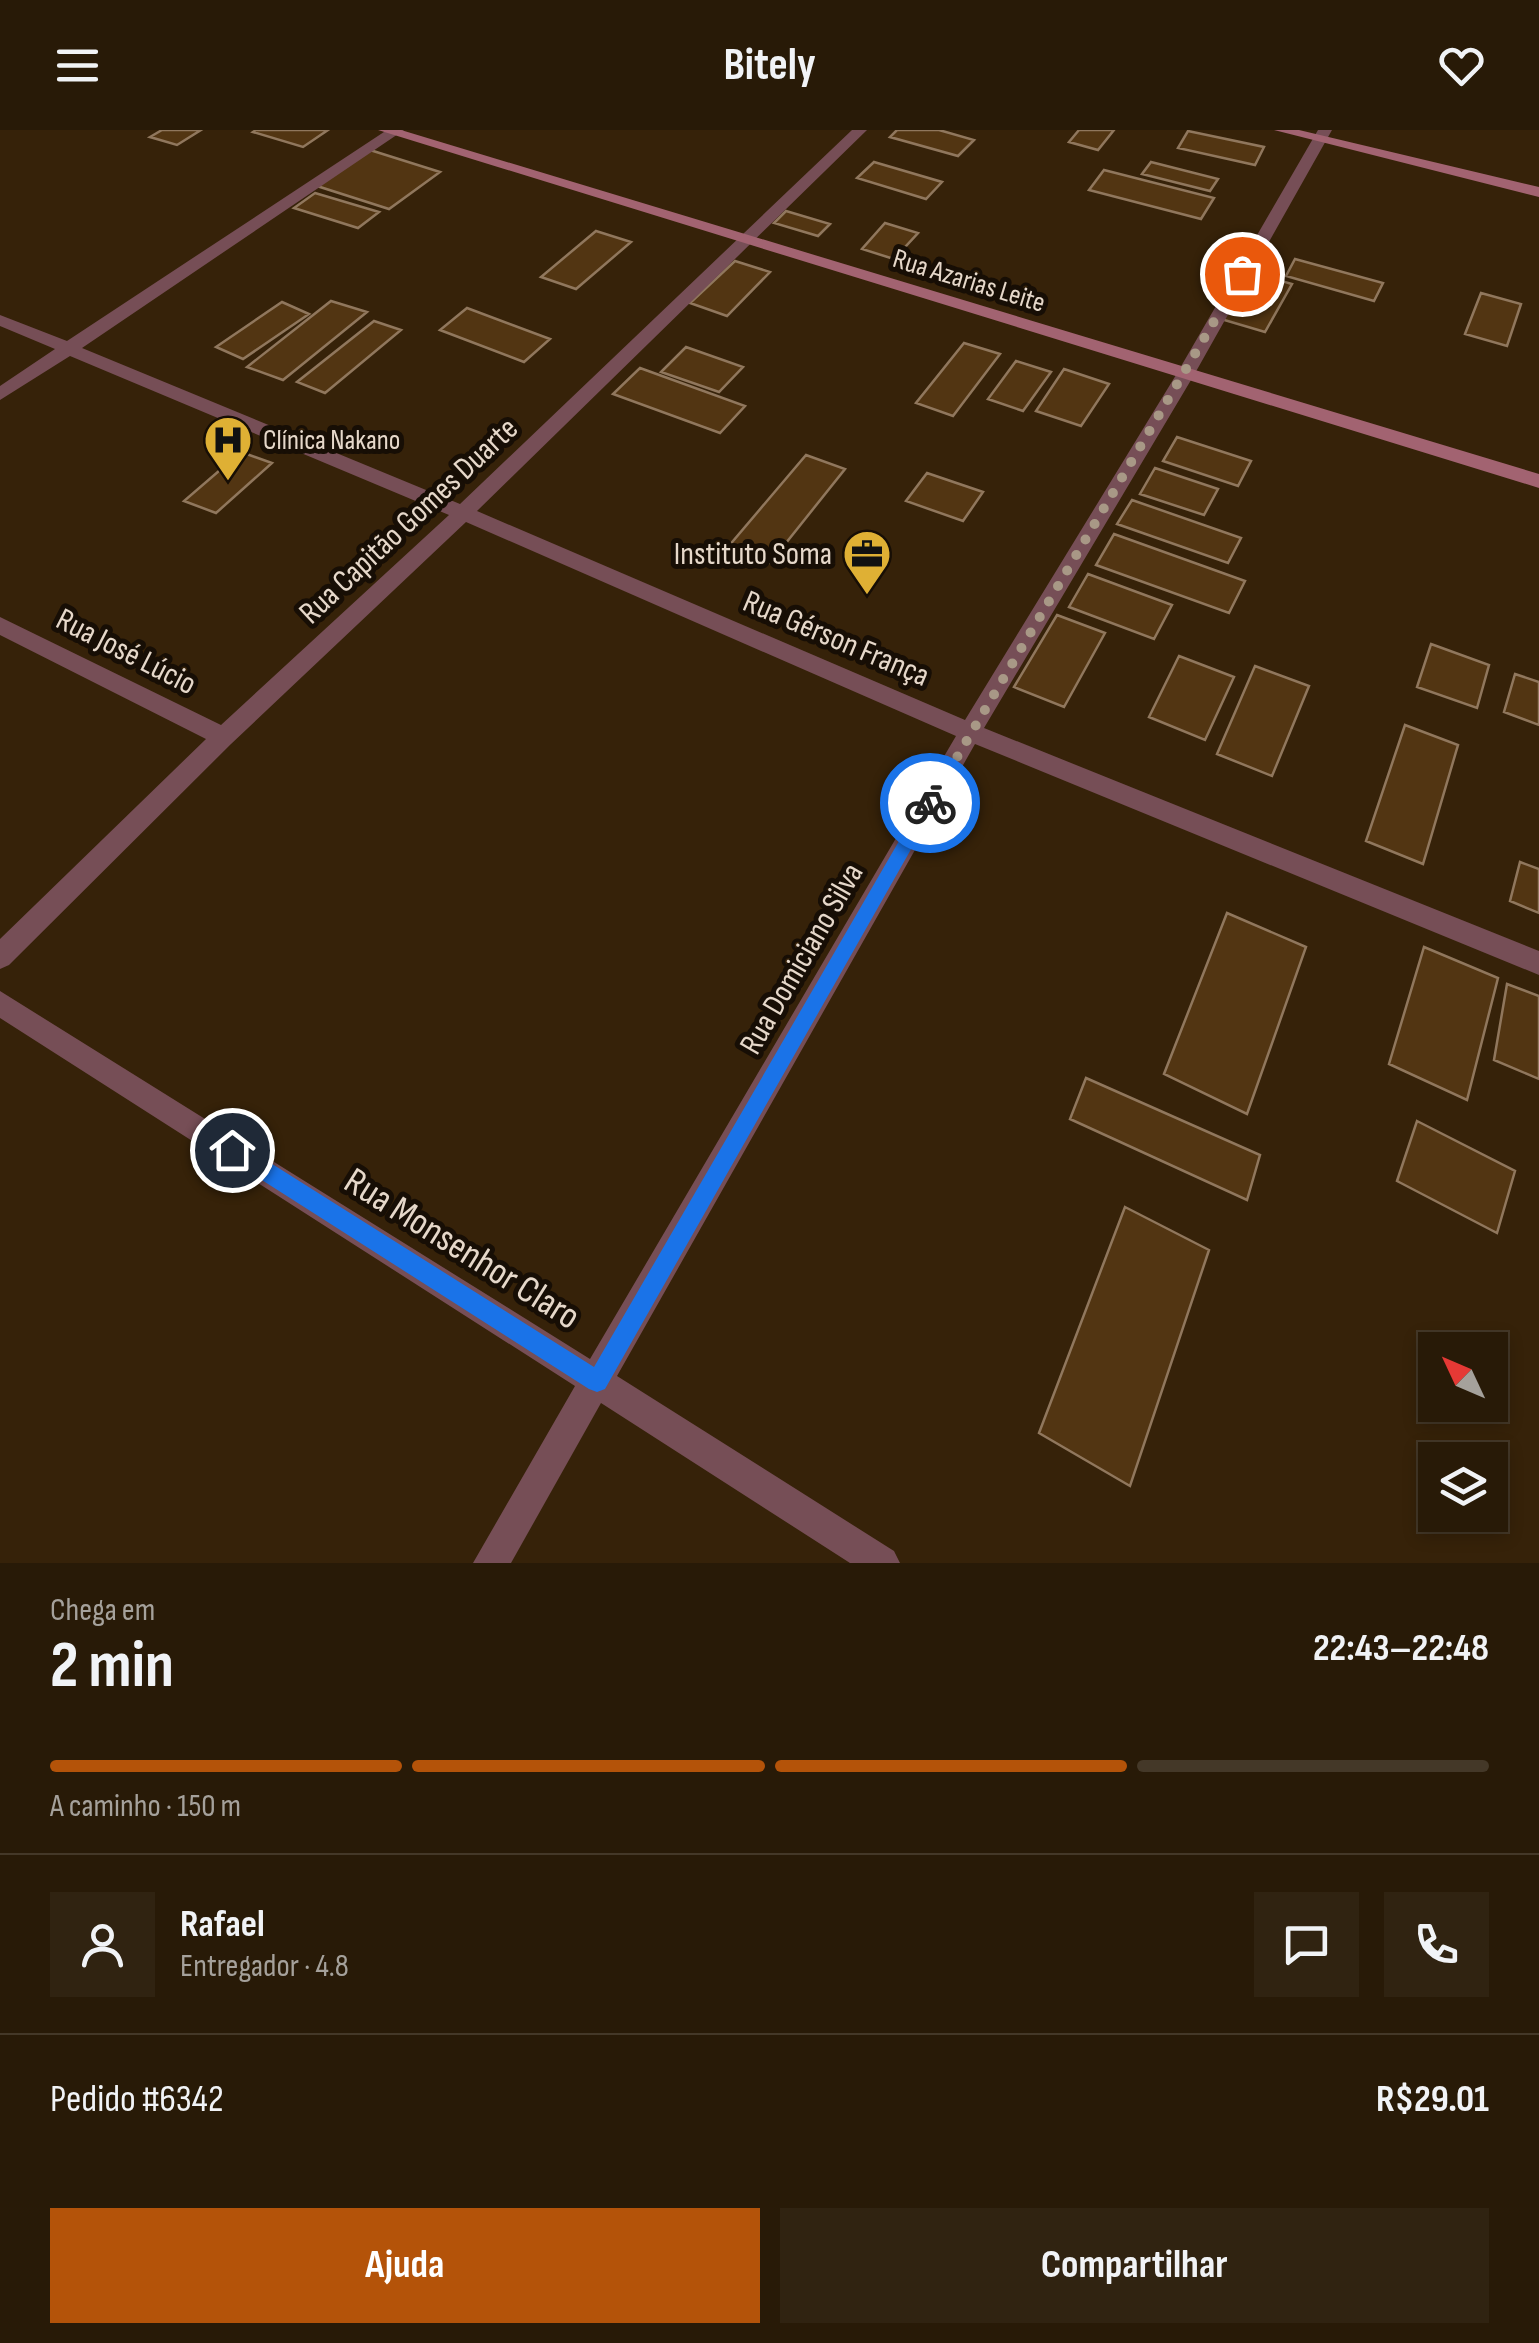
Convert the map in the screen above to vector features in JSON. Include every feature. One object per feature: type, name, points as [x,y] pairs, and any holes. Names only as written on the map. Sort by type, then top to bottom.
[{"type":"street","name":"Rua Capitão Gomes Duarte","points":[[0,958],[223,737],[463,513],[860,130]]},
{"type":"street","points":[[1281,130],[1322,135],[1539,192]]},
{"type":"street","name":"Rua Azarias Leite","points":[[391,131],[1539,481]]},
{"type":"street","points":[[0,394],[391,131]]},
{"type":"street","name":"Rua Domiciano Silva","points":[[491,1563],[970,732],[1185,376],[1322,135]]},
{"type":"street","name":"Rua Gérson França","points":[[0,320],[463,513],[970,732],[1539,963]]},
{"type":"street","name":"Rua José Lúcio","points":[[0,624],[223,737]]},
{"type":"street","name":"Rua Monsenhor Claro","points":[[0,1002],[882,1563]]},
{"type":"building","points":[[162,130],[201,130],[177,145],[150,137]]},
{"type":"building","points":[[328,130],[303,147],[253,132]]},
{"type":"building","points":[[897,130],[939,130],[974,140],[958,156],[890,137]]},
{"type":"building","points":[[1079,130],[1114,130],[1098,150],[1069,142]]},
{"type":"building","points":[[1188,131],[1264,147],[1255,165],[1178,148]]},
{"type":"building","points":[[370,150],[440,172],[389,209],[317,186]]},
{"type":"building","points":[[874,162],[942,182],[926,199],[857,178]]},
{"type":"building","points":[[1151,162],[1218,179],[1210,191],[1142,174]]},
{"type":"building","points":[[1104,170],[1214,198],[1201,219],[1089,190]]},
{"type":"building","points":[[315,193],[379,212],[358,228],[294,208]]},
{"type":"building","points":[[786,211],[830,224],[818,236],[774,223]]},
{"type":"building","points":[[885,223],[918,233],[894,259],[862,249]]},
{"type":"building","points":[[596,231],[631,242],[576,289],[541,277]]},
{"type":"building","points":[[1295,259],[1383,283],[1374,301],[1286,276]]},
{"type":"building","points":[[735,261],[770,272],[727,316],[690,303]]},
{"type":"building","points":[[1250,272],[1292,284],[1265,332],[1221,319]]},
{"type":"building","points":[[1481,293],[1521,304],[1507,346],[1465,334]]},
{"type":"building","points":[[331,301],[367,312],[283,380],[247,367]]},
{"type":"building","points":[[282,302],[309,314],[243,359],[216,347]]},
{"type":"building","points":[[467,308],[550,339],[524,362],[440,330]]},
{"type":"building","points":[[374,321],[401,330],[325,393],[297,382]]},
{"type":"building","points":[[964,343],[1000,354],[953,416],[916,403]]},
{"type":"building","points":[[686,347],[743,367],[719,392],[661,372]]},
{"type":"building","points":[[1016,361],[1051,372],[1023,411],[988,399]]},
{"type":"building","points":[[640,368],[745,406],[720,433],[613,394]]},
{"type":"building","points":[[1064,369],[1109,384],[1081,426],[1036,411]]},
{"type":"building","points":[[1177,437],[1251,461],[1238,486],[1163,461]]},
{"type":"building","name":"Clínica Nakano","points":[[241,452],[272,463],[216,513],[184,501]]},
{"type":"building","points":[[806,455],[845,469],[770,563],[728,547]]},
{"type":"building","points":[[1155,468],[1218,489],[1204,515],[1140,494]]},
{"type":"building","points":[[927,473],[983,492],[963,521],[906,501]]},
{"type":"building","points":[[1132,500],[1241,538],[1228,563],[1117,524]]},
{"type":"building","points":[[1114,534],[1245,581],[1229,613],[1096,565]]},
{"type":"building","points":[[1088,574],[1172,605],[1154,639],[1069,607]]},
{"type":"building","points":[[1057,615],[1105,633],[1064,707],[1014,687]]},
{"type":"building","points":[[1431,644],[1489,665],[1477,708],[1417,687]]},
{"type":"building","points":[[1179,656],[1234,677],[1205,740],[1149,717]]},
{"type":"building","points":[[1255,666],[1309,686],[1272,776],[1217,754]]},
{"type":"building","points":[[1515,674],[1539,682],[1539,725],[1504,712]]},
{"type":"building","points":[[1405,725],[1458,745],[1423,864],[1366,841]]},
{"type":"building","points":[[1520,862],[1539,869],[1539,913],[1510,901]]},
{"type":"building","points":[[1227,913],[1306,947],[1247,1114],[1164,1074]]},
{"type":"building","points":[[1424,947],[1498,978],[1467,1100],[1389,1064]]},
{"type":"building","points":[[1507,984],[1539,996],[1539,1079],[1494,1060]]},
{"type":"building","points":[[1086,1078],[1260,1155],[1247,1200],[1070,1119]]},
{"type":"building","points":[[1417,1121],[1515,1171],[1497,1233],[1397,1181]]},
{"type":"building","points":[[1125,1207],[1209,1250],[1130,1486],[1039,1433]]},
{"type":"way so far","points":[[930,803],[1242,274]]},
{"type":"place","name":"Clínica Nakano","points":[[228,482]]},
{"type":"place","name":"Instituto Soma","points":[[867,596]]},
{"type":"route","points":[[232,1150],[597,1381],[930,803]]}]
